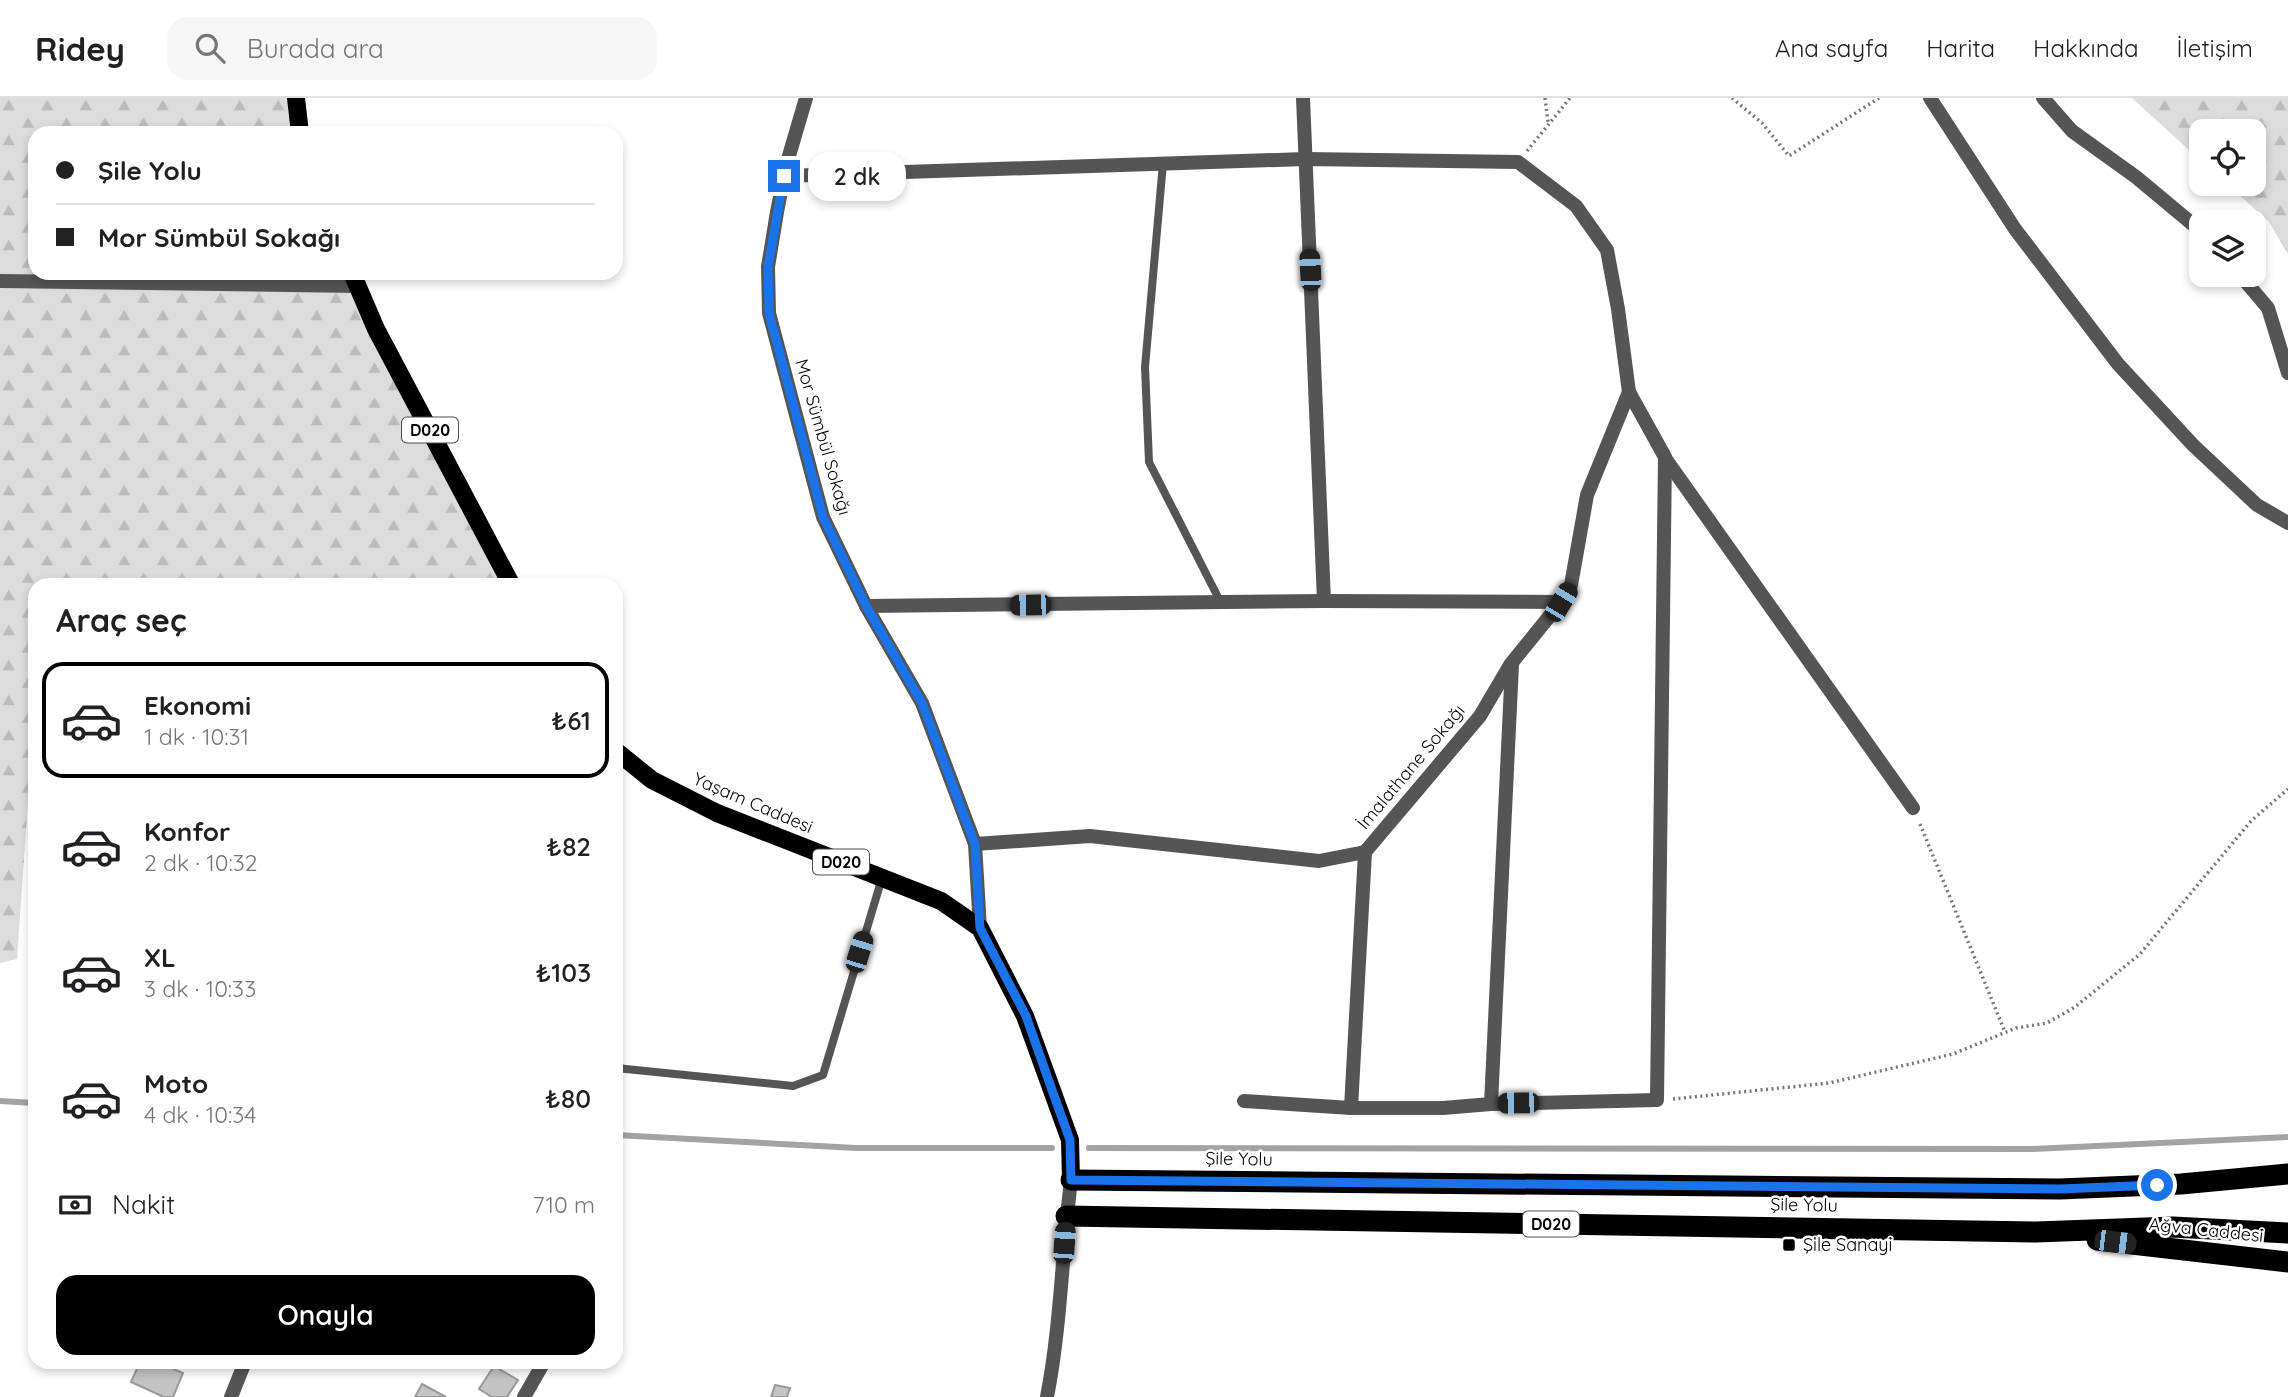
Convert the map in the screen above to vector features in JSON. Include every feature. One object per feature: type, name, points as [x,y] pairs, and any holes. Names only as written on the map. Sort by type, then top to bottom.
[{"type":"highway","name":"Şile Yolu","points":[[1071,1180],[2060,1189],[2181,1184],[2288,1174]]},
{"type":"highway","name":"Şile Yolu","points":[[1066,1216],[2035,1232],[2173,1227],[2288,1233]]},
{"type":"highway","name":"Ağva Caddesi","points":[[2035,1232],[2288,1262]]},
{"type":"main road","points":[[296,98],[299,126]]},
{"type":"main road","name":"D020","points":[[355,280],[376,329],[508,578]]},
{"type":"main road","name":"Yaşam Caddesi","points":[[623,757],[652,780],[717,813],[941,901],[980,928],[1026,1016],[1070,1140],[1071,1180]]},
{"type":"street","name":"Mor Sümbül Sokağı","points":[[806,98],[784,176],[768,267],[769,313],[823,517],[866,606],[922,703],[975,844],[980,928]]},
{"type":"street","points":[[1303,98],[1324,601]]},
{"type":"street","points":[[1930,98],[2015,229],[2118,364],[2193,445],[2258,505],[2288,523]]},
{"type":"street","points":[[2043,98],[2072,131],[2136,177],[2189,221]]},
{"type":"street","points":[[784,176],[1305,159],[1518,162],[1576,206],[1606,250],[1618,309],[1629,392],[1665,457],[1913,808]]},
{"type":"street","points":[[0,281],[355,280]]},
{"type":"street","points":[[2250,287],[2268,308],[2288,373]]},
{"type":"street","name":"İmalathane Sokağı","points":[[975,844],[1090,836],[1319,861],[1365,852],[1480,716],[1512,662],[1561,602],[1571,585],[1587,495],[1629,392]]},
{"type":"street","points":[[1244,1101],[1351,1108],[1443,1108],[1490,1104],[1657,1100],[1665,457]]},
{"type":"street","points":[[866,606],[1324,601],[1561,602]]},
{"type":"street","points":[[1490,1104],[1512,662]]},
{"type":"street","points":[[1351,1108],[1365,852]]},
{"type":"street","points":[[1047,1397],[1056,1352],[1071,1180]]},
{"type":"street","points":[[231,1397],[242,1369]]},
{"type":"street","points":[[524,1397],[540,1369]]},
{"type":"lane","points":[[1163,163],[1145,367],[1149,462],[1221,603]]},
{"type":"lane","points":[[623,1069],[793,1086],[823,1075],[882,878]]},
{"type":"path","points":[[1545,98],[1548,122]]},
{"type":"path","points":[[1518,162],[1570,98]]},
{"type":"path","points":[[1732,98],[1762,123],[1789,156],[1879,98]]},
{"type":"path","points":[[1657,1100],[1829,1083],[1953,1054],[2016,1028],[2047,1023],[2076,1007],[2140,954],[2250,821],[2288,789]]},
{"type":"path","points":[[1913,808],[2006,1032]]},
{"type":"green space","points":[[0,98],[299,98],[303,126],[28,126],[28,280],[356,280],[508,578],[28,578],[28,802],[17,959],[0,963]]},
{"type":"green space","points":[[2132,98],[2288,98],[2288,254],[2266,219],[2266,210],[2256,210],[2240,196],[2266,196],[2266,119],[2189,119],[2189,150]]},
{"type":"building","points":[[137,1369],[174,1369],[183,1373],[173,1397],[164,1397],[131,1382]]},
{"type":"building","points":[[492,1369],[499,1369],[518,1380],[507,1397],[492,1397],[479,1389]]},
{"type":"building","points":[[422,1384],[446,1397],[415,1397]]},
{"type":"building","points":[[775,1385],[790,1388],[787,1397],[771,1397]]},
{"type":"waterway","points":[[0,1101],[28,1103]]},
{"type":"waterway","points":[[623,1135],[856,1148],[1052,1148]]},
{"type":"waterway","points":[[1089,1148],[2033,1149],[2288,1137]]},
{"type":"place","name":"Şile Sanayi","points":[[1789,1245]]},
{"type":"route","points":[[784,176],[768,267],[769,313],[823,517],[866,606],[922,703],[975,844],[980,928],[1026,1016],[1070,1140],[1071,1180],[2060,1189],[2157,1185]]}]
